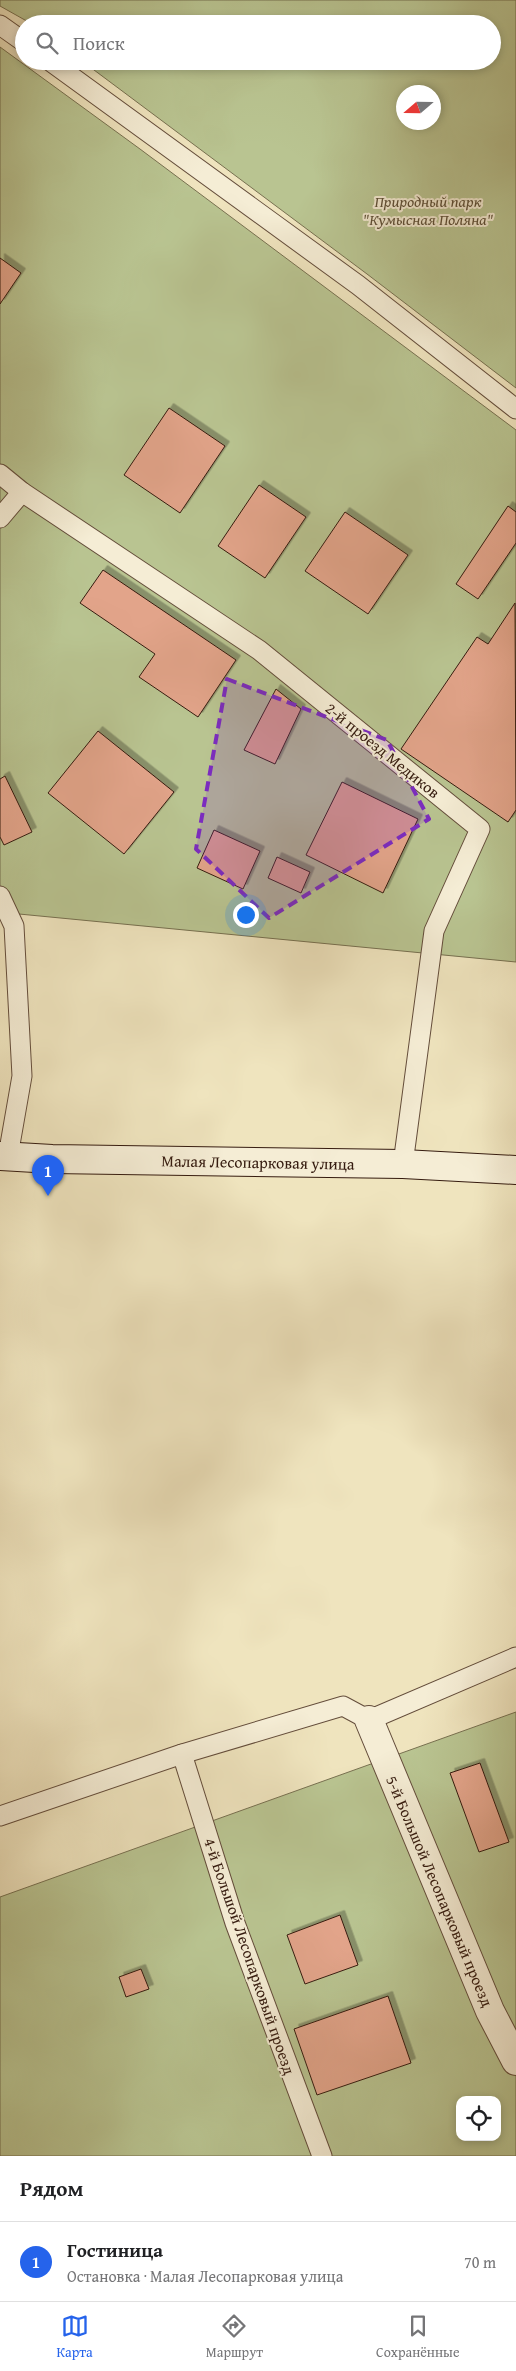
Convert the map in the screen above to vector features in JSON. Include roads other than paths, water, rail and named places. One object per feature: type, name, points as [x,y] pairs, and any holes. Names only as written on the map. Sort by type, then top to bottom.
[{"type":"street","name":"Малая Лесопарковая улица","points":[[4,1156],[52,1159],[403,1164],[516,1170]]},
{"type":"street","name":"5-й Большой Лесопарковый проезд","points":[[369,1720],[490,2012],[516,2061]]},
{"type":"lane","points":[[0,25],[15,36]]},
{"type":"lane","points":[[62,70],[358,285],[516,409]]},
{"type":"lane","name":"2-й проезд Медиков","points":[[0,474],[22,492],[260,650],[480,829],[434,930],[403,1164]]},
{"type":"lane","points":[[0,518],[22,492]]},
{"type":"lane","points":[[0,896],[14,926],[22,1076],[4,1156]]},
{"type":"lane","points":[[0,1816],[182,1754],[343,1706],[369,1720],[516,1657]]},
{"type":"lane","name":"4-й Большой Лесопарковый проезд","points":[[182,1754],[235,1923],[322,2156]]},
{"type":"place","name":"Гостиница","points":[[48,1196]]},
{"type":"park label","name":"Природный парк \"Кумысная Поляна\"","points":[[428,210]]}]
